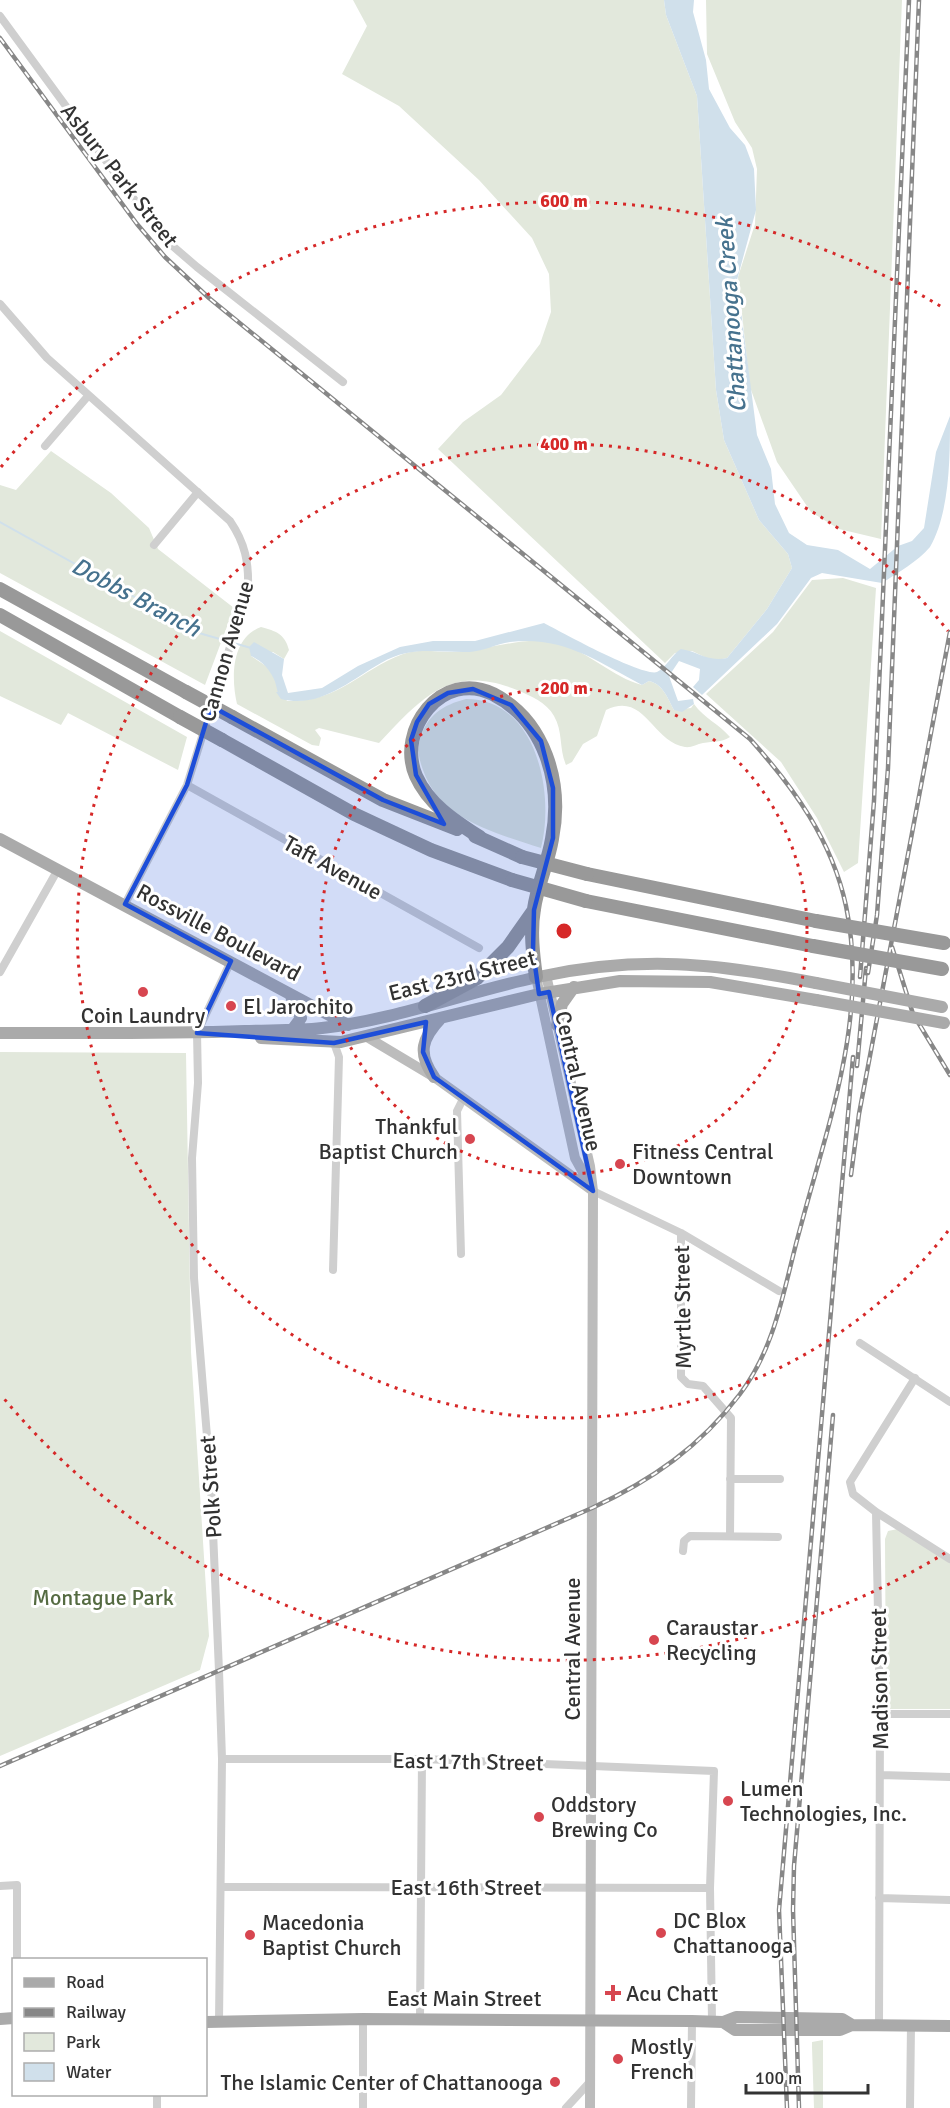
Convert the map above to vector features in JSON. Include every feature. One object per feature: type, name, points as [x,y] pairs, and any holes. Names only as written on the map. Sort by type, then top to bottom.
[{"type":"highway","points":[[0,589],[383,800],[481,838],[522,857],[587,874],[816,921],[947,943]]},
{"type":"highway","points":[[0,615],[354,814],[431,850],[512,880],[586,901],[813,946],[946,969]]},
{"type":"highway","points":[[481,838],[449,817],[429,799],[416,775],[411,740],[417,722],[429,704],[448,693],[473,689],[490,693],[511,705],[523,716],[541,741],[549,762],[554,788],[553,837],[534,910],[533,951],[541,976]]},
{"type":"highway","points":[[425,1006],[477,978],[508,947],[534,910]]},
{"type":"main road","name":"Rossville Boulevard","points":[[0,839],[231,961],[367,1037],[434,1077],[593,1191]]},
{"type":"main road","name":"East 23rd Street","points":[[0,1033],[197,1033],[292,1030],[346,1025],[541,976],[614,965],[669,963],[724,966],[946,1008]]},
{"type":"main road","name":"Central Avenue","points":[[541,976],[575,1158],[593,1191]]},
{"type":"main road","name":"East 23rd Street","points":[[197,1033],[334,1043],[574,987],[620,981],[669,980],[740,985],[947,1023]]},
{"type":"main road","points":[[557,1025],[562,1004],[574,987]]},
{"type":"main road","points":[[289,993],[301,1018],[292,1030]]},
{"type":"main road","name":"Central Avenue","points":[[544,993],[557,1025],[593,1191],[590,2108]]},
{"type":"main road","points":[[434,1077],[425,1061],[424,1038],[442,1018]]},
{"type":"main road","name":"East Main Street","points":[[207,2022],[363,2019],[692,2021],[718,2022],[735,2030],[840,2030],[852,2025],[950,2026]]},
{"type":"street","name":"Asbury Park Street","points":[[0,16],[161,236],[343,382]]},
{"type":"street","name":"Cannon Avenue","points":[[0,304],[47,358],[230,521],[240,537],[247,556],[248,589],[187,785],[125,904]]},
{"type":"street","points":[[45,446],[88,396]]},
{"type":"street","points":[[154,544],[198,492]]},
{"type":"street","name":"Taft Avenue","points":[[187,785],[479,948]]},
{"type":"street","points":[[0,972],[57,871]]},
{"type":"street","name":"Polk Street","points":[[219,2022],[222,1759],[211,1485],[191,1210],[192,1158],[198,1083],[197,1033],[231,961]]},
{"type":"street","points":[[333,1270],[339,1057],[334,1043]]},
{"type":"street","points":[[461,1254],[457,1111],[463,1099]]},
{"type":"street","points":[[593,1191],[681,1233],[779,1291]]},
{"type":"street","name":"Myrtle Street","points":[[681,1233],[681,1377],[688,1383],[703,1386],[731,1418],[730,1536]]},
{"type":"street","points":[[860,1343],[950,1402]]},
{"type":"street","points":[[915,1378],[850,1482],[853,1494],[876,1512],[950,1559]]},
{"type":"street","points":[[730,1479],[780,1479]]},
{"type":"street","name":"Madison Street","points":[[876,1512],[880,1714],[879,2025]]},
{"type":"street","points":[[683,1551],[686,1538],[778,1537]]},
{"type":"street","points":[[880,1714],[950,1714]]},
{"type":"street","name":"East 17th Street","points":[[222,1759],[591,1764],[714,1771],[710,1888]]},
{"type":"street","points":[[420,2019],[422,1760]]},
{"type":"street","points":[[880,1775],[950,1777]]},
{"type":"street","points":[[0,1886],[17,1885],[17,1958]]},
{"type":"street","name":"East 16th Street","points":[[221,1887],[710,1888]]},
{"type":"street","points":[[710,1888],[718,2022]]},
{"type":"street","points":[[879,1898],[950,1899]]},
{"type":"street","points":[[363,2019],[363,2108]]},
{"type":"street","points":[[691,2108],[692,2021]]},
{"type":"street","points":[[910,2025],[910,2108]]},
{"type":"street","points":[[566,2108],[589,2083]]},
{"type":"highlighted area","points":[[473,689],[511,705],[541,741],[553,788],[553,838],[534,910],[533,951],[539,994],[549,992],[593,1191],[434,1077],[423,1052],[426,1022],[334,1043],[197,1033],[231,961],[125,904],[187,785],[211,706],[383,800],[444,824],[416,775],[411,740],[417,722],[429,704],[448,693]]},
{"type":"green space","points":[[353,0],[664,0],[666,15],[697,96],[716,390],[724,440],[759,520],[788,554],[792,568],[767,609],[727,658],[713,661],[692,651],[675,653],[665,663],[438,449],[463,422],[501,395],[540,344],[551,312],[549,274],[532,238],[479,180],[399,106],[342,74],[367,26]]},
{"type":"green space","points":[[706,0],[902,0],[881,539],[839,529],[811,512],[777,462],[750,387],[738,277],[755,224],[757,169],[752,148],[735,122],[707,54]]},
{"type":"green space","points":[[51,451],[111,493],[149,528],[158,549],[234,608],[205,685],[0,573],[0,485],[16,490]]},
{"type":"green space","points":[[843,578],[876,588],[858,863],[844,872],[817,818],[781,762],[706,694],[773,632],[812,580]]},
{"type":"green space","points":[[261,627],[279,634],[285,640],[289,650],[284,659],[273,652],[251,656],[269,668],[287,701],[305,700],[335,691],[387,661],[409,652],[466,651],[520,642],[547,641],[571,648],[631,681],[642,685],[649,681],[658,685],[665,692],[674,710],[691,708],[694,704],[730,737],[685,747],[664,736],[639,712],[630,707],[619,706],[606,710],[597,736],[583,744],[572,762],[566,765],[557,722],[547,707],[517,690],[494,683],[473,681],[455,683],[424,699],[379,743],[319,728],[315,730],[321,738],[319,746],[312,745],[237,704],[234,671],[239,649],[251,632]]},
{"type":"green space","points":[[0,631],[187,737],[178,770],[68,713],[61,725],[0,696]]},
{"type":"green space","points":[[466,699],[490,703],[510,715],[525,732],[535,753],[542,777],[545,826],[541,848],[506,837],[472,822],[456,813],[431,787],[420,762],[419,743],[423,731],[437,712],[450,704]]},
{"type":"green space","name":"Montague Park","points":[[0,1052],[186,1053],[191,1352],[209,1636],[200,1670],[0,1756]]},
{"type":"green space","points":[[898,1529],[950,1563],[950,1709],[886,1709],[885,1539],[888,1531]]},
{"type":"green space","points":[[823,2040],[823,2108],[814,2108],[812,2042]]},
{"type":"water","name":"Chattanooga Creek","points":[[664,0],[694,0],[693,12],[706,60],[709,89],[730,128],[745,145],[754,169],[756,210],[737,280],[757,435],[771,469],[775,504],[789,533],[807,545],[838,550],[870,569],[898,546],[912,541],[924,528],[936,452],[950,416],[948,484],[942,518],[930,547],[914,562],[882,583],[822,573],[811,578],[777,624],[702,695],[693,687],[699,680],[700,669],[679,661],[669,676],[678,701],[693,699],[694,704],[682,712],[674,710],[664,692],[654,683],[649,681],[642,685],[579,652],[547,643],[529,641],[510,642],[470,652],[424,651],[403,654],[392,657],[334,692],[321,697],[295,701],[281,699],[276,692],[280,692],[275,680],[269,671],[251,656],[249,647],[254,642],[284,659],[282,675],[288,693],[322,688],[358,666],[400,647],[433,641],[475,641],[544,623],[602,653],[649,672],[660,670],[681,649],[709,658],[727,658],[767,609],[792,568],[788,554],[759,520],[724,440],[716,390],[697,96],[666,15]]},
{"type":"waterway","name":"Dobbs Branch","points":[[0,522],[199,633],[251,648]]},
{"type":"waterway","name":"Dobbs Branch","points":[[274,673],[279,693]]},
{"type":"railway","points":[[860,977],[874,801],[909,0]]},
{"type":"railway","points":[[868,973],[877,915],[888,768],[919,0]]},
{"type":"railway","points":[[0,38],[137,224],[165,257],[209,298],[750,739],[782,776],[821,837],[840,882],[852,947],[849,1029],[842,1069],[778,1314],[763,1356],[753,1375],[725,1413],[708,1430],[655,1474],[592,1508],[0,1766]]},
{"type":"railway","points":[[851,1175],[859,1114],[950,632]]},
{"type":"railway","points":[[892,947],[913,1014],[950,1075]]},
{"type":"railway","points":[[857,1066],[866,968]]},
{"type":"railway","points":[[787,2108],[779,1910],[853,1057]]},
{"type":"railway","points":[[799,2108],[793,1910],[794,1866],[833,1415]]},
{"type":"place","name":"Coin Laundry","points":[[143,992]]},
{"type":"place","name":"El Jarochito","points":[[231,1006]]},
{"type":"place","name":"Thankful Baptist Church","points":[[470,1139]]},
{"type":"place","name":"Fitness Central Downtown","points":[[620,1164]]},
{"type":"place","name":"Caraustar Recycling","points":[[654,1640]]},
{"type":"place","name":"Lumen Technologies, Inc.","points":[[728,1801]]},
{"type":"place","name":"Oddstory Brewing Co","points":[[539,1817]]},
{"type":"place","name":"DC Blox Chattanooga","points":[[661,1933]]},
{"type":"place","name":"Macedonia Baptist Church","points":[[250,1935]]},
{"type":"place","name":"Acu Chatt","points":[[613,1993]]},
{"type":"place","name":"Mostly French","points":[[618,2059]]},
{"type":"place","name":"The Islamic Center of Chattanooga","points":[[555,2082]]}]
